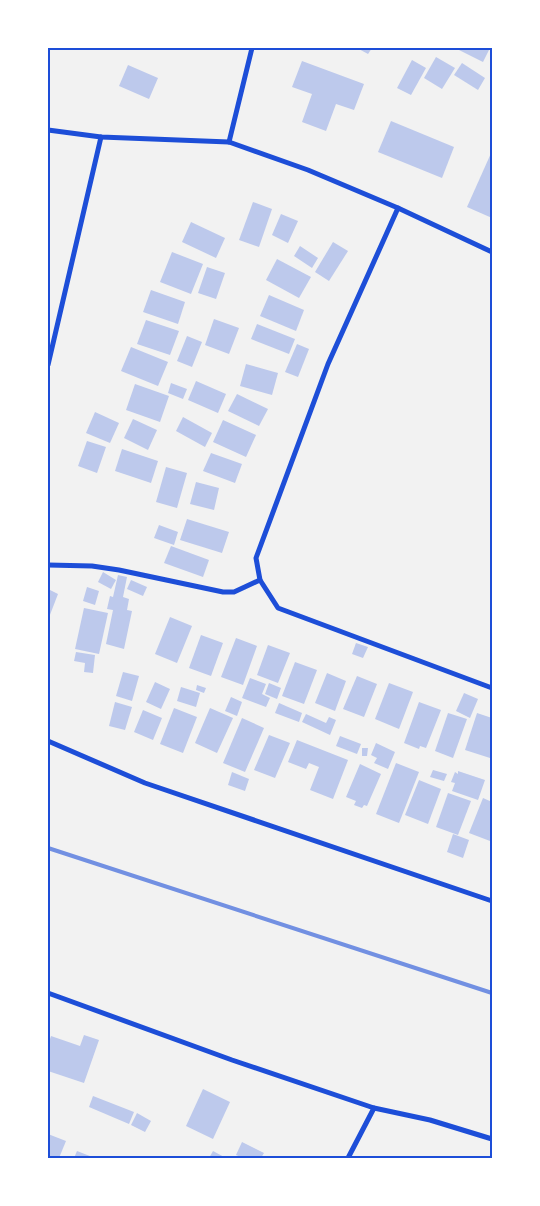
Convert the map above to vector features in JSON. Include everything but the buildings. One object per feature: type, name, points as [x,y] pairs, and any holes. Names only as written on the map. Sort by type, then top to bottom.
[{"type":"street","points":[[229,142],[252,48]]},
{"type":"street","points":[[48,130],[101,137],[229,142],[308,170],[398,208],[492,252]]},
{"type":"street","points":[[48,365],[101,137]]},
{"type":"street","points":[[398,208],[328,364],[256,558],[260,580],[278,608],[492,688]]},
{"type":"street","points":[[48,564],[92,566],[118,570],[223,592],[234,592],[260,580]]},
{"type":"street","points":[[48,741],[145,783],[492,901]]},
{"type":"street","points":[[48,993],[232,1060],[374,1108],[430,1120],[492,1139]]},
{"type":"street","points":[[348,1158],[374,1108]]},
{"type":"railway","points":[[48,848],[492,993]]}]
